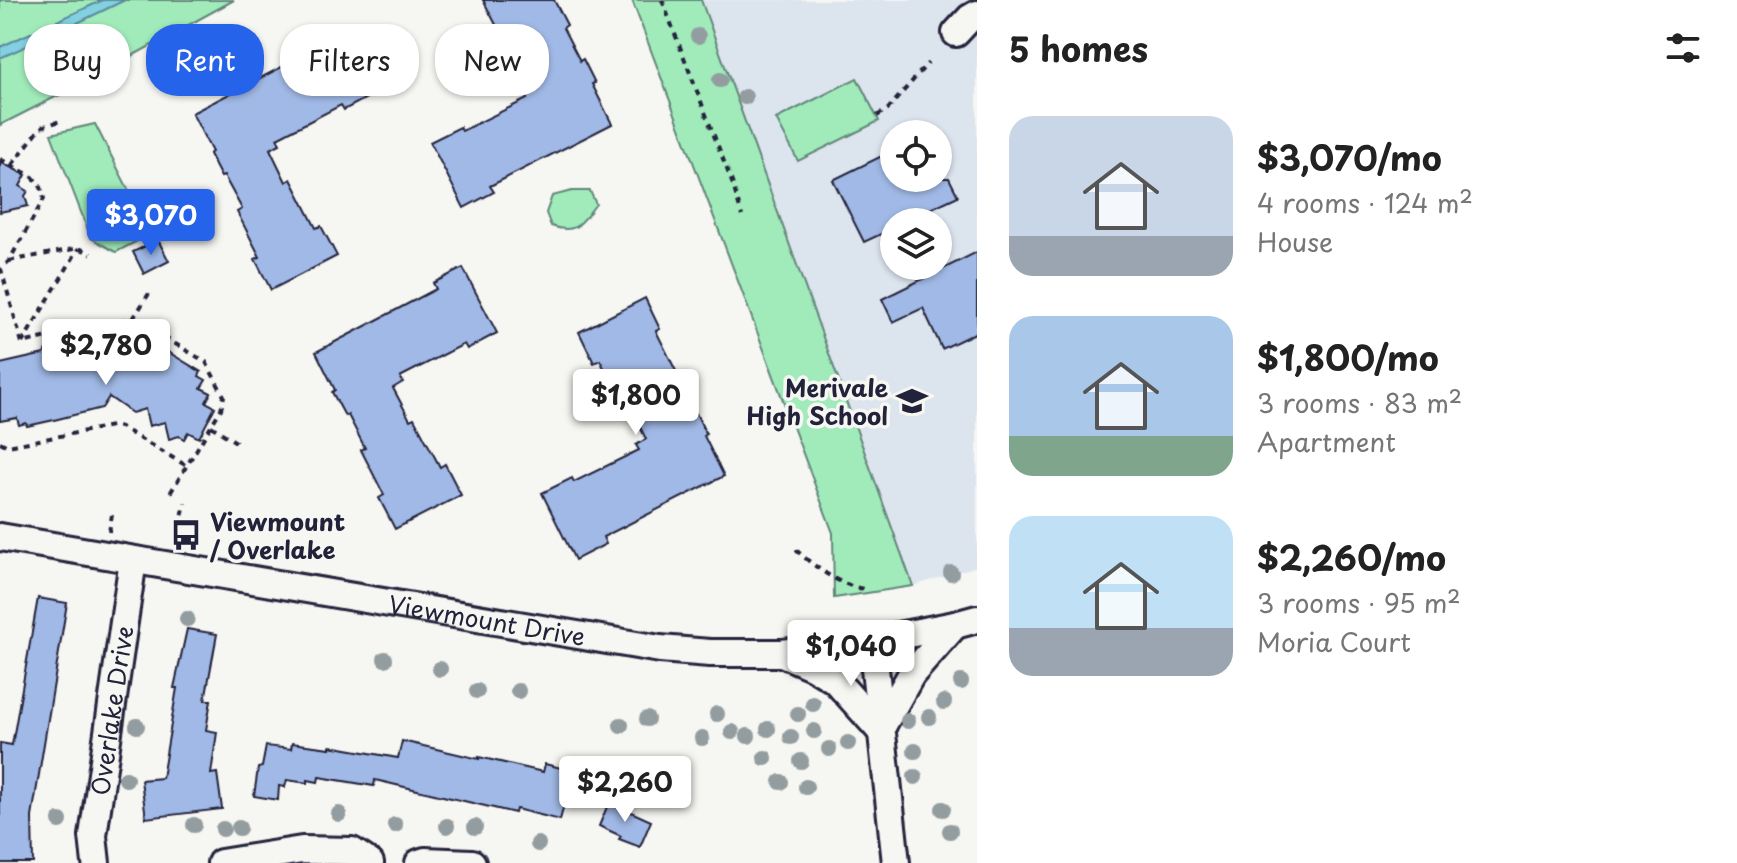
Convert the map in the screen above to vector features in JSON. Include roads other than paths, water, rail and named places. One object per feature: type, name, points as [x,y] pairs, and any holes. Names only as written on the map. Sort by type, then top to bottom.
[{"type":"street","points":[[956,33],[977,14]]},
{"type":"street","name":"Viewmount Drive","points":[[0,537],[660,649],[782,653],[872,641],[966,622]]},
{"type":"street","name":"Overlake Drive","points":[[96,863],[93,836],[133,560]]},
{"type":"street","points":[[880,730],[911,675],[966,622]]},
{"type":"street","points":[[872,641],[896,863]]},
{"type":"street","points":[[782,653],[835,680],[880,730]]},
{"type":"street","points":[[221,863],[302,850],[352,851],[370,863]]},
{"type":"street","points":[[419,863],[472,863]]},
{"type":"water","points":[[103,0],[125,0],[75,24],[50,24]]},
{"type":"water","points":[[24,36],[24,47],[0,58],[0,47]]},
{"type":"place","name":"Merivale High School","points":[[912,401]]},
{"type":"place","name":"Viewmount / Overlake","points":[[186,535]]}]
